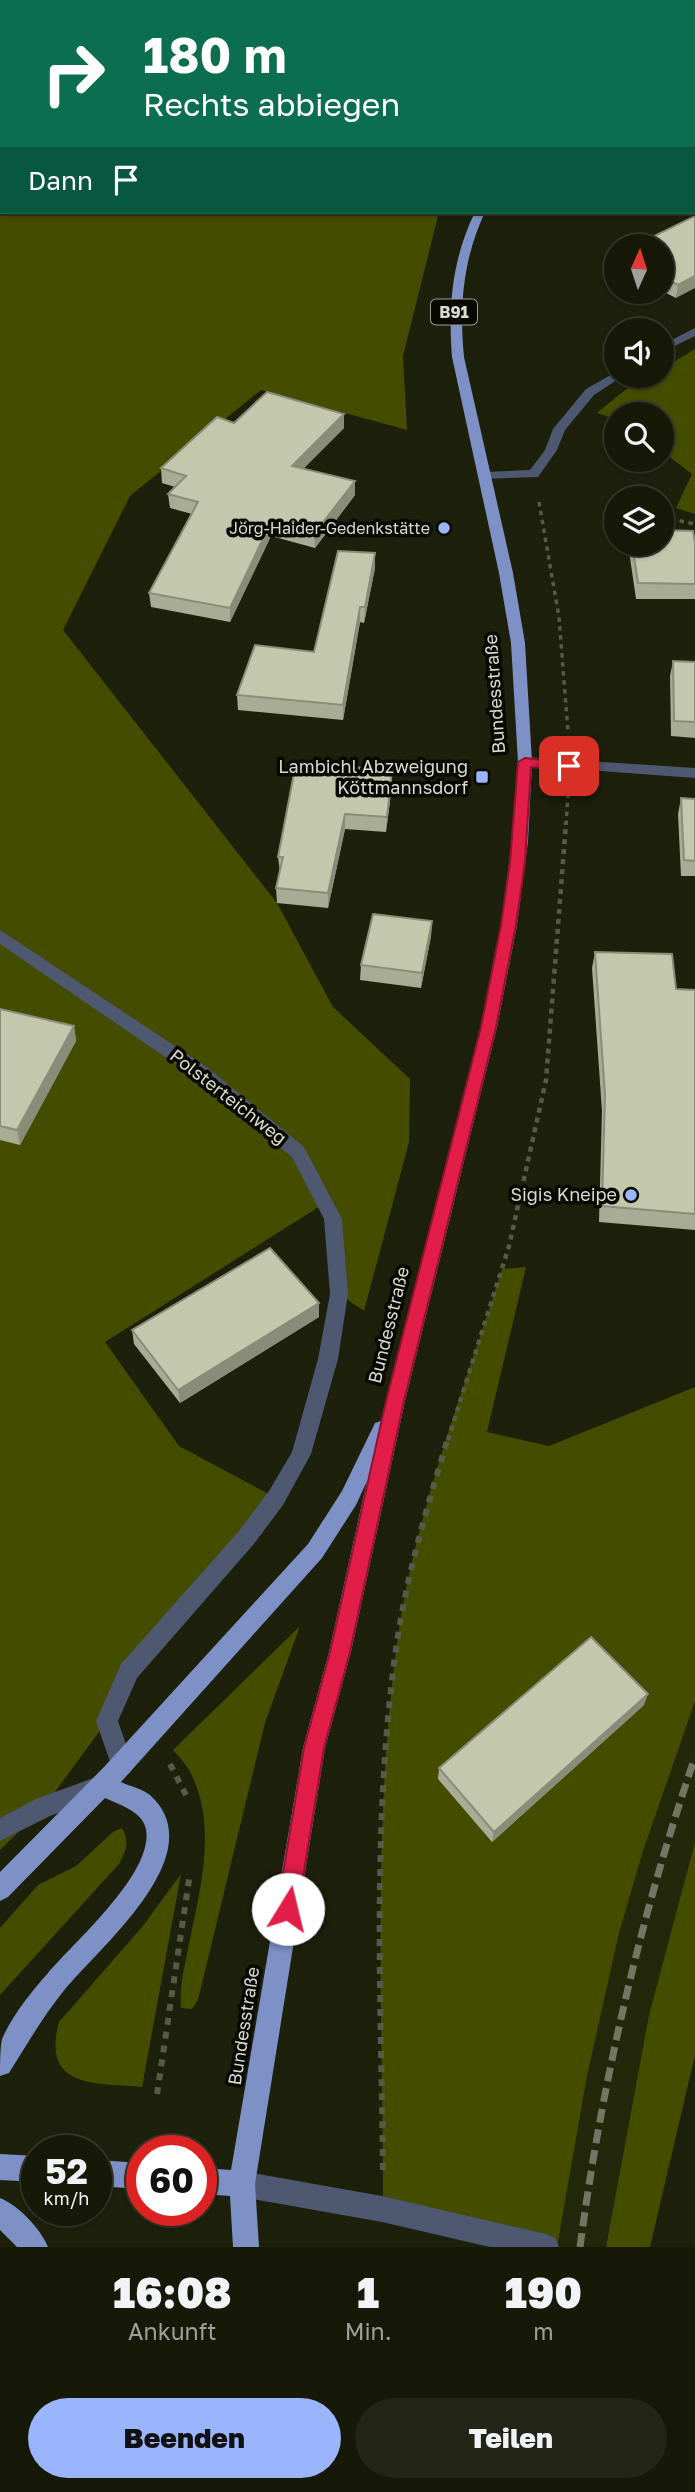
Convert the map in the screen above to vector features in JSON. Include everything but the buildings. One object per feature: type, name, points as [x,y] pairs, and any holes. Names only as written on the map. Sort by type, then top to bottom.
[{"type":"main road","name":"Bundesstraße","points":[[246,2247],[242,2184],[314,1748],[343,1639],[395,1401],[489,1027],[509,925],[519,853],[525,762],[518,643],[485,475],[458,357],[454,322],[458,273],[479,214]]},
{"type":"main road","points":[[0,1889],[102,1786],[315,1551],[349,1498],[395,1401]]},
{"type":"main road","points":[[0,2064],[55,1983],[123,1905],[151,1868],[159,1851],[158,1827],[142,1800],[125,1791],[102,1786]]},
{"type":"main road","points":[[0,2167],[21,2168]]},
{"type":"main road","points":[[217,2182],[242,2184]]},
{"type":"main road","points":[[0,2211],[35,2247]]},
{"type":"street","points":[[674,342],[695,331]]},
{"type":"street","points":[[485,475],[534,474],[551,450],[559,429],[590,392],[604,383]]},
{"type":"street","points":[[525,762],[695,773]]},
{"type":"street","name":"Polsterteichweg","points":[[0,936],[202,1073],[298,1152],[333,1219],[339,1294],[328,1359],[301,1454],[276,1498],[246,1538],[129,1671],[107,1721],[121,1765]]},
{"type":"street","points":[[0,1830],[44,1807],[102,1786]]},
{"type":"street","points":[[242,2184],[383,2209],[545,2247]]},
{"type":"path","points":[[383,2209],[380,1914],[387,1739],[396,1648],[420,1528],[509,1246],[547,1080],[569,766],[567,683],[557,596],[534,474]]},
{"type":"path","points":[[674,520],[695,524]]},
{"type":"path","points":[[148,1733],[180,1779],[191,1807]]},
{"type":"path","points":[[158,2094],[191,1869]]},
{"type":"shaded area","points":[[695,1701],[695,1842],[649,2015],[606,2247],[557,2247],[587,2076],[619,1933],[643,1851]]},
{"type":"green space","points":[[0,214],[438,214],[403,356],[407,430],[261,390],[130,496],[63,630],[277,903],[333,1007],[410,1079],[409,1142],[364,1311],[339,1294],[325,1203],[105,1342],[179,1446],[276,1498],[129,1671],[107,1721],[44,1807],[0,1850]]},
{"type":"green space","points":[[695,349],[695,514],[676,508],[692,474],[674,460],[674,402],[610,402],[629,388],[674,388],[674,362]]},
{"type":"green space","points":[[526,1267],[487,1432],[549,1446],[695,1387],[695,1701],[643,1851],[619,1933],[587,2076],[557,2247],[383,2209],[381,1859],[396,1650],[426,1505],[502,1269]]},
{"type":"green space","points":[[300,1626],[265,1723],[198,2000],[192,2009],[181,2008],[182,1984],[201,1881],[205,1838],[200,1796],[188,1769],[173,1750]]},
{"type":"green space","points":[[122,1828],[126,1846],[119,1864],[0,1995],[0,1928],[38,1885],[76,1866],[113,1832]]},
{"type":"green space","points":[[695,1842],[695,2055],[650,2247],[606,2247],[649,2015]]},
{"type":"green space","points":[[181,1874],[142,2087],[107,2085],[76,2078],[65,2071],[58,2060],[55,2044],[59,2022],[142,1927]]},
{"type":"railway","points":[[580,2247],[600,2123],[626,1999],[657,1877],[695,1757]]},
{"type":"place","name":"Jörg-Haider-Gedenkstätte","points":[[444,528]]},
{"type":"place","name":"Lambichl Abzweigung Köttmannsdorf","points":[[482,777]]},
{"type":"place","name":"Sigis Kneipe","points":[[631,1195]]},
{"type":"route","points":[[288,1909],[314,1748],[340,1652],[395,1401],[489,1027],[509,925],[520,841],[525,762],[569,766]]}]
